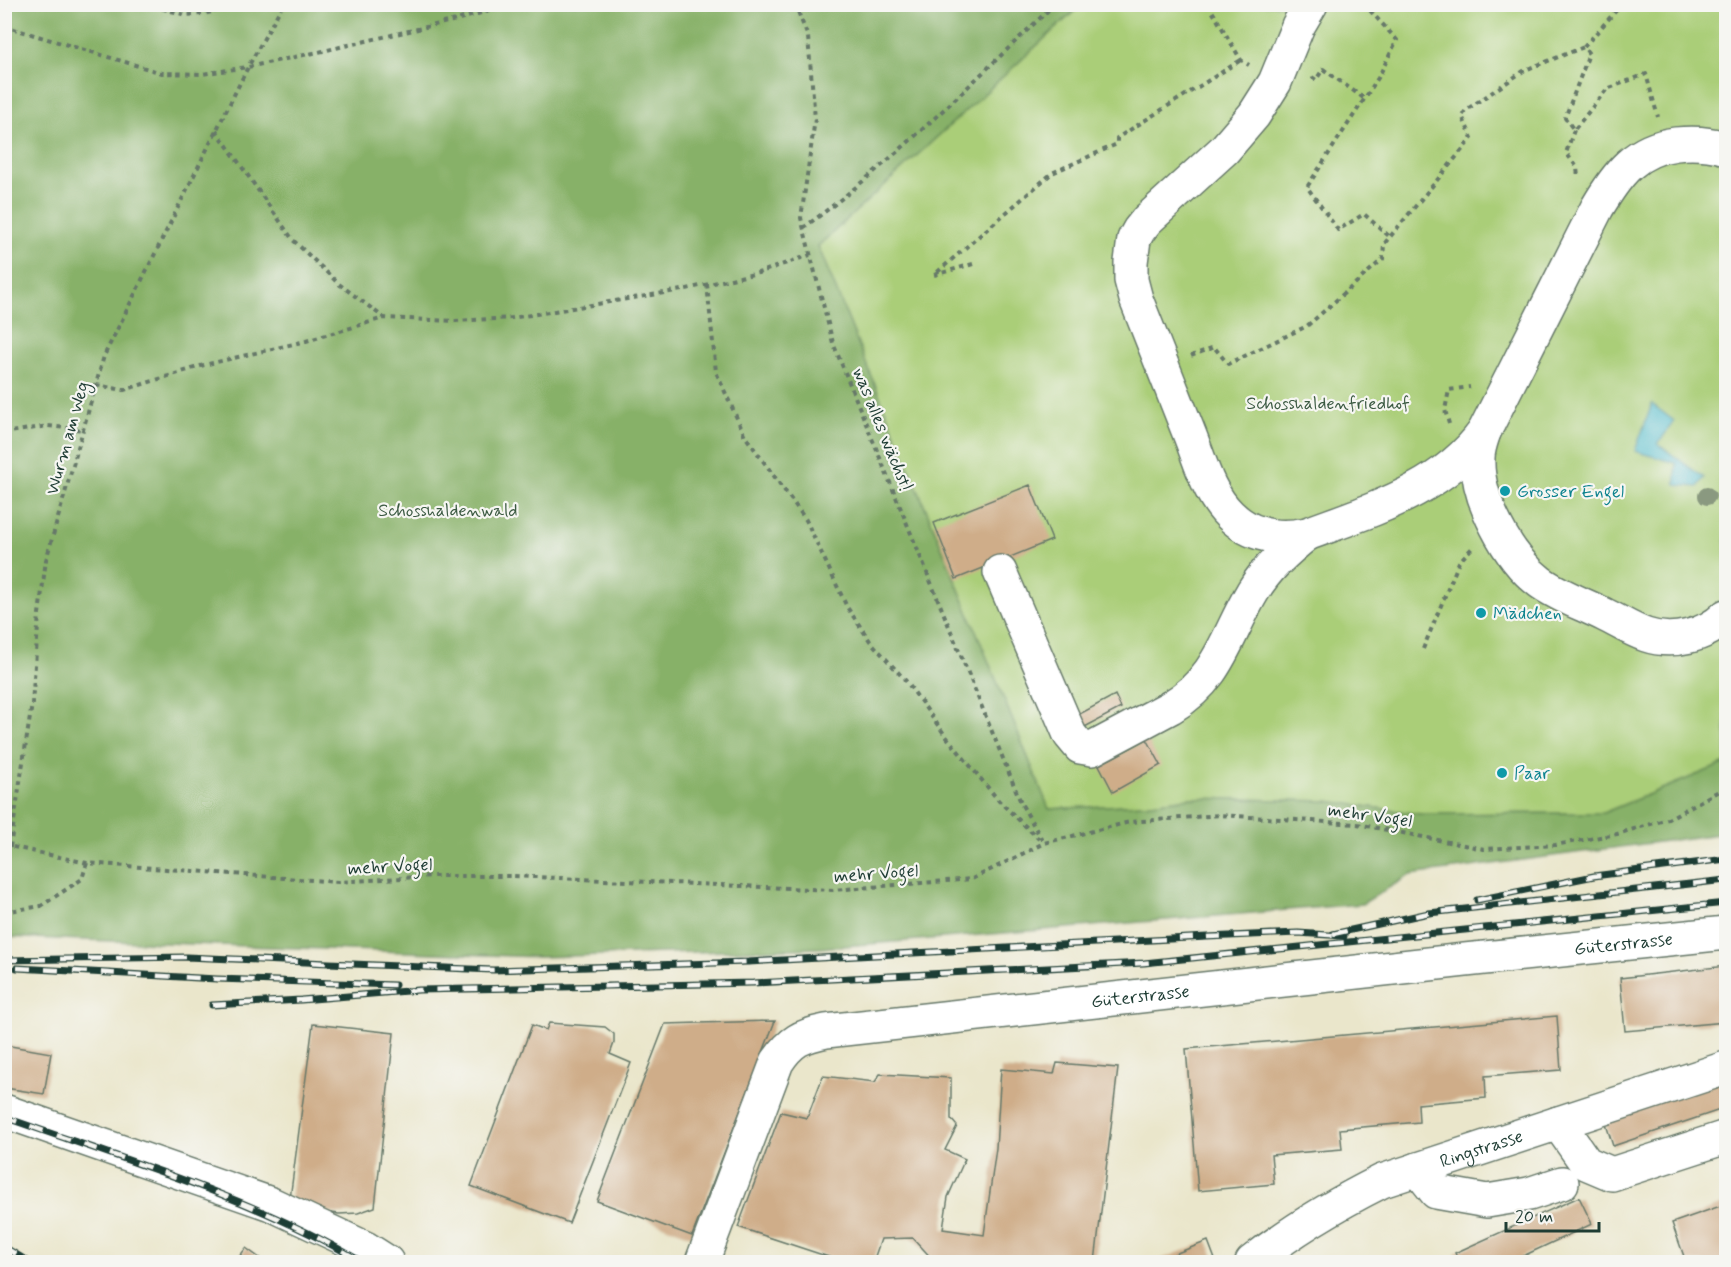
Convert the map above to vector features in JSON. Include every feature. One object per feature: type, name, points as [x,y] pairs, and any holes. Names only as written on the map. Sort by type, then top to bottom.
[{"type":"street","points":[[1311,4],[1298,26],[1280,69],[1254,115],[1239,133],[1147,220],[1134,239],[1131,262],[1133,290],[1210,485],[1228,514],[1243,525],[1262,534],[1284,537],[1307,534],[1392,502],[1423,486],[1467,453],[1484,432]]},
{"type":"street","points":[[1726,148],[1697,142],[1664,146],[1647,152],[1626,166],[1597,208],[1484,432],[1479,448],[1479,475],[1498,531],[1521,564],[1540,582],[1644,634],[1670,638],[1689,636],[1716,626],[1726,616]]},
{"type":"street","points":[[1000,572],[1070,735],[1080,747],[1092,749],[1171,707],[1197,688],[1209,675],[1225,649],[1244,607],[1264,575],[1285,551],[1307,534]]},
{"type":"street","name":"Güterstrasse","points":[[702,1263],[777,1062],[787,1047],[804,1035],[1465,960],[1726,933]]},
{"type":"street","name":"Ringstrasse","points":[[1252,1263],[1292,1232],[1340,1202],[1382,1181],[1726,1068]]},
{"type":"street","points":[[4,1111],[271,1204],[364,1248],[387,1263]]},
{"type":"street","points":[[1558,1124],[1586,1163],[1612,1174],[1726,1137]]},
{"type":"street","points":[[1418,1169],[1436,1192],[1487,1201],[1529,1194],[1562,1183]]},
{"type":"path","points":[[145,4],[164,7],[186,15],[204,14],[244,4]]},
{"type":"path","name":"Wurm am Weg","points":[[10,847],[32,704],[46,560],[104,356],[248,67],[283,4]]},
{"type":"path","points":[[4,26],[162,73],[202,74],[248,67],[456,21],[514,4]]},
{"type":"path","name":"was alles wächst!","points":[[795,4],[808,38],[815,119],[801,218],[833,343],[1018,794],[1044,843]]},
{"type":"path","points":[[803,228],[840,201],[909,141],[1055,4]]},
{"type":"path","points":[[1208,4],[1241,60]]},
{"type":"path","points":[[1364,4],[1397,40],[1378,78],[1307,187],[1338,230],[1364,214],[1390,237]]},
{"type":"path","points":[[1162,366],[1214,347],[1228,364],[1307,326],[1383,259],[1384,244],[1472,138],[1462,116],[1466,110],[1525,70],[1584,47],[1622,4]]},
{"type":"path","points":[[1584,47],[1589,54],[1565,118],[1574,130],[1607,89],[1647,74],[1653,92]]},
{"type":"path","points":[[973,264],[934,275],[1052,173],[1117,144],[1117,138],[1241,60],[1316,80],[1323,69],[1365,99]]},
{"type":"path","points":[[216,130],[293,240],[339,284],[384,318]]},
{"type":"path","points":[[96,385],[124,390],[204,365],[306,341],[384,318],[454,321],[512,318],[707,284],[758,273],[810,255]]},
{"type":"path","points":[[707,284],[716,372],[745,435],[806,520],[847,607],[870,641],[906,681],[945,735],[999,801],[1044,843]]},
{"type":"path","points":[[1449,390],[1445,410],[1450,428]]},
{"type":"path","points":[[4,433],[48,426],[83,430]]},
{"type":"path","points":[[1423,649],[1459,562],[1472,548],[1498,531]]},
{"type":"path","name":"mehr Vogel","points":[[4,845],[87,863],[338,882],[432,876],[512,876],[833,890],[972,879],[1044,843],[1130,822],[1220,815],[1357,824],[1485,849],[1555,845],[1641,828],[1668,819],[1726,787]]},
{"type":"path","points":[[4,912],[42,906],[82,879],[87,863]]},
{"type":"green space","name":"Schosshaldenwald","points":[[5,4],[1081,5],[818,246],[1049,809],[1144,804],[1190,798],[1327,801],[1420,814],[1603,813],[1726,763],[1726,833],[1410,875],[1362,904],[820,948],[540,957],[5,937]]},
{"type":"green space","name":"Schosshaldenfriedhof","points":[[1081,5],[1726,5],[1726,763],[1603,813],[1420,814],[1327,801],[1190,798],[1144,804],[1049,809],[818,246]]},
{"type":"water","points":[[1652,404],[1674,421],[1658,444],[1704,478],[1698,487],[1676,485],[1676,463],[1635,451]]},
{"type":"building","points":[[1030,485],[1052,540],[956,579],[934,523]]},
{"type":"building","points":[[1115,695],[1121,708],[1081,729],[1074,717]]},
{"type":"building","points":[[1147,739],[1161,765],[1113,792],[1099,765]]},
{"type":"building","points":[[1726,966],[1726,1022],[1625,1031],[1620,978]]},
{"type":"building","points":[[1557,1016],[1561,1070],[1485,1076],[1486,1098],[1418,1104],[1419,1122],[1340,1129],[1342,1149],[1271,1155],[1274,1184],[1198,1191],[1186,1049]]},
{"type":"building","points":[[775,1021],[692,1236],[597,1201],[665,1024]]},
{"type":"building","points":[[549,1023],[605,1027],[614,1034],[610,1054],[631,1063],[569,1223],[471,1186],[532,1025],[546,1030]]},
{"type":"building","points":[[313,1024],[394,1033],[375,1207],[358,1213],[339,1214],[318,1211],[290,1199]]},
{"type":"building","points":[[5,1045],[51,1053],[44,1094],[5,1088]]},
{"type":"building","points":[[1057,1063],[1118,1068],[1095,1262],[935,1262],[913,1238],[881,1239],[873,1262],[844,1262],[738,1227],[781,1112],[807,1118],[823,1076],[875,1082],[880,1074],[951,1078],[951,1119],[957,1126],[945,1150],[965,1159],[948,1197],[943,1229],[984,1235],[996,1148],[1001,1069],[1054,1074]]},
{"type":"building","points":[[1726,1077],[1726,1108],[1613,1146],[1604,1118]]},
{"type":"building","points":[[1579,1197],[1592,1224],[1521,1257],[1523,1262],[1459,1262],[1455,1253]]},
{"type":"building","points":[[1726,1204],[1726,1262],[1686,1262],[1672,1223]]},
{"type":"building","points":[[1208,1241],[1216,1262],[1154,1262]]},
{"type":"building","points":[[246,1248],[265,1262],[235,1262]]},
{"type":"railway","points":[[1477,900],[1594,876],[1726,859]]},
{"type":"railway","points":[[1333,934],[1429,913],[1726,880]]},
{"type":"railway","points":[[212,1005],[419,990],[753,983],[1144,963],[1726,903]]},
{"type":"railway","points":[[4,960],[186,957],[493,970],[748,962],[1298,933],[1344,936]]},
{"type":"railway","points":[[17,968],[217,979],[395,985]]},
{"type":"railway","points":[[4,1117],[232,1199],[277,1218],[362,1262]]},
{"type":"railway","points":[[4,1247],[29,1262]]},
{"type":"place","name":"Grosser Engel","points":[[1505,491]]},
{"type":"place","name":"Mädchen","points":[[1481,613]]},
{"type":"place","name":"Paar","points":[[1502,773]]}]
